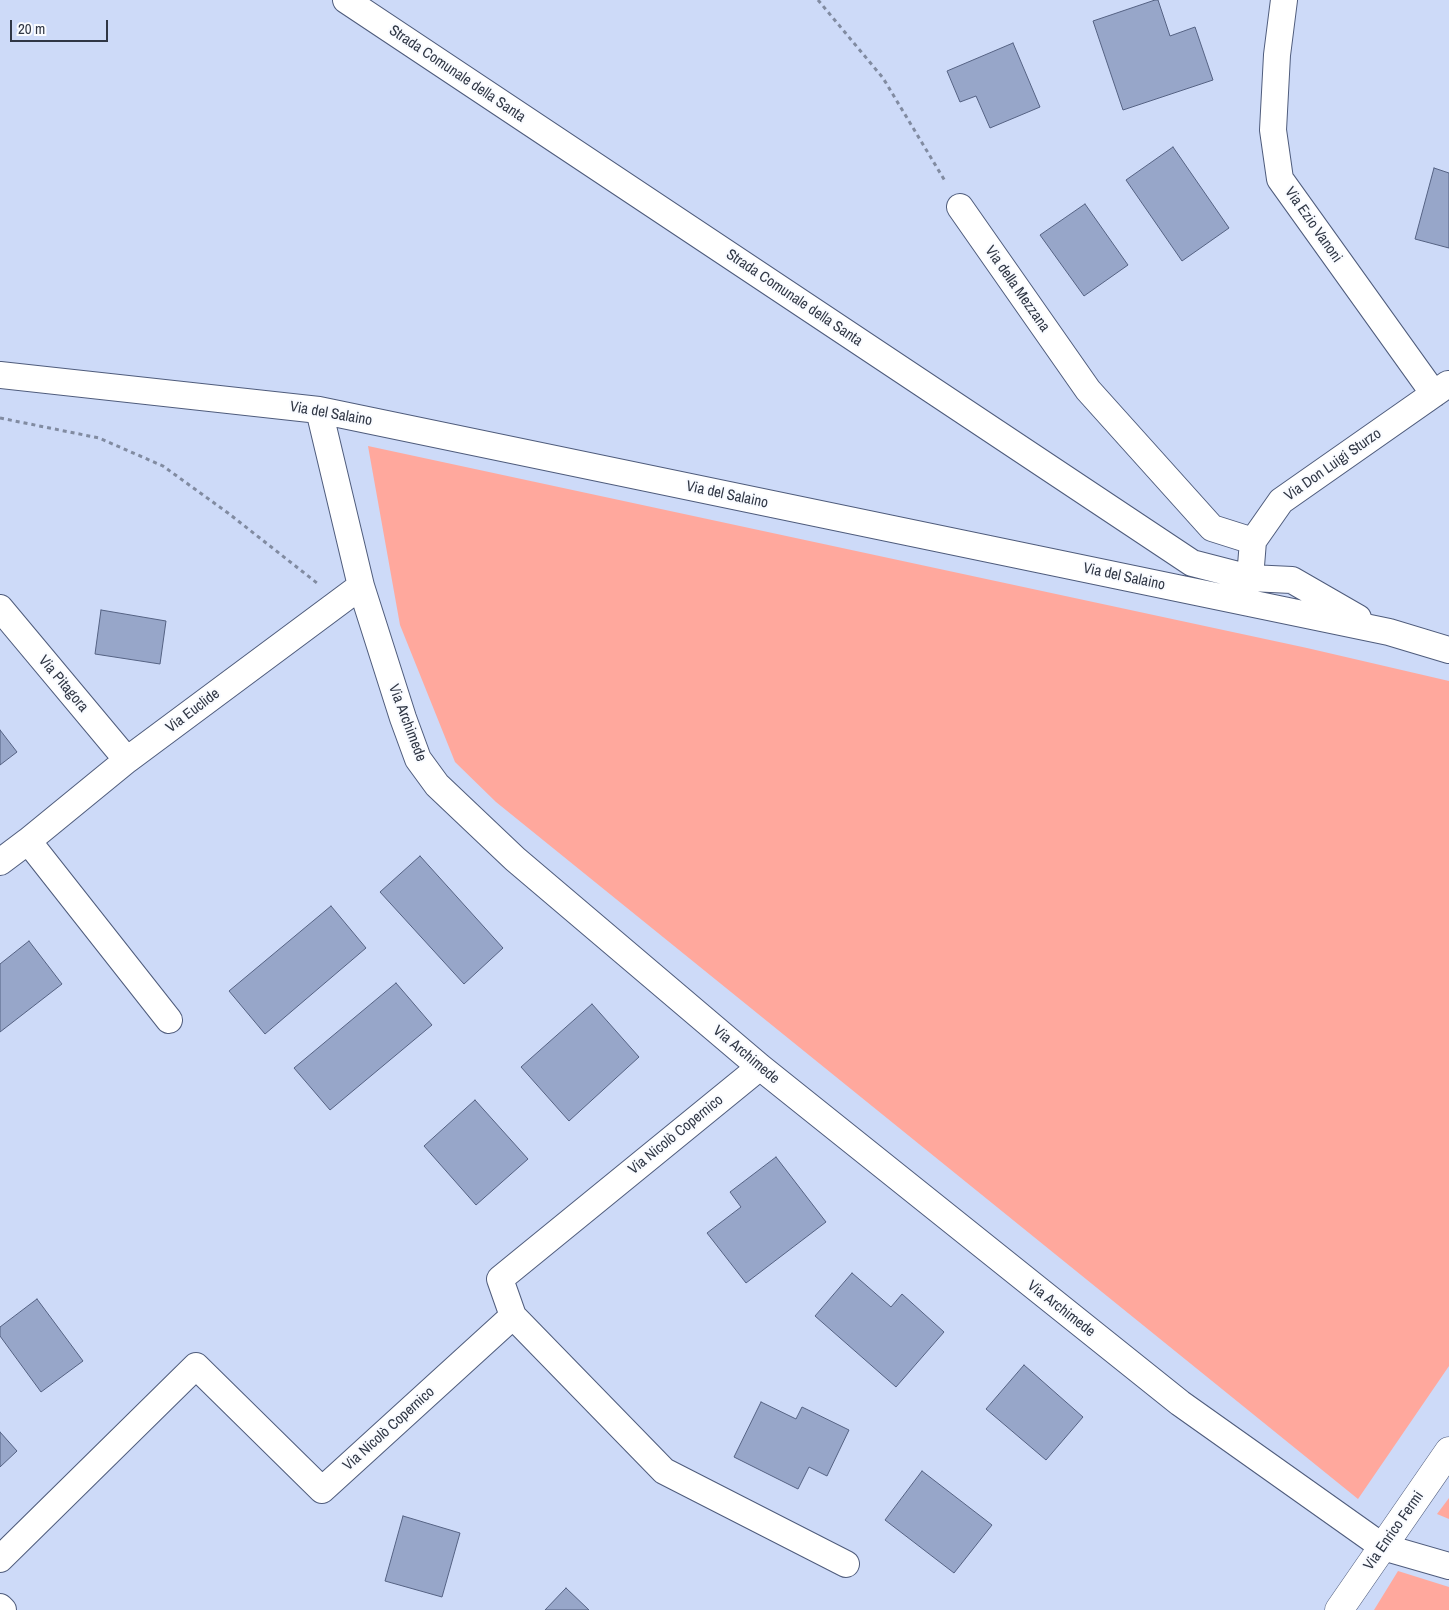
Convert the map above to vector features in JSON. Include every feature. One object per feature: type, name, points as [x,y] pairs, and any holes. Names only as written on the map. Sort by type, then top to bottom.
[{"type":"street","name":"Strada Comunale della Santa","points":[[346,0],[1192,563],[1250,578]]},
{"type":"street","name":"Via Ezio Vanoni","points":[[1284,0],[1277,55],[1273,130],[1280,179],[1442,388]]},
{"type":"street","name":"Via della Mezzana","points":[[960,207],[1088,390],[1212,528],[1253,541]]},
{"type":"street","name":"Via del Salaino","points":[[0,375],[319,410],[1380,630],[1449,650]]},
{"type":"street","name":"Via Don Luigi Sturzo","points":[[1253,541],[1282,501],[1442,388]]},
{"type":"street","name":"Via Archimede","points":[[319,410],[361,586],[418,759],[437,785],[515,859],[760,1067],[1180,1403],[1383,1547],[1449,1566]]},
{"type":"street","points":[[1253,541],[1250,578],[1292,580],[1380,630]]},
{"type":"street","name":"Via Euclide","points":[[0,862],[127,760],[361,586]]},
{"type":"street","name":"Via Pitagora","points":[[0,608],[127,760]]},
{"type":"street","points":[[28,841],[169,1020]]},
{"type":"street","name":"Via Nicolò Copernico","points":[[0,1559],[196,1366],[322,1490],[513,1316],[500,1279],[760,1067]]},
{"type":"street","points":[[513,1316],[664,1471],[846,1564]]},
{"type":"street","name":"Via Enrico Fermi","points":[[1339,1610],[1449,1451]]},
{"type":"street","points":[[0,1607],[3,1610]]},
{"type":"path","points":[[818,0],[882,78],[960,207]]},
{"type":"path","points":[[0,418],[98,438],[163,466],[228,513],[328,591],[335,605]]},
{"type":"shaded area","points":[[368,446],[1307,648],[1449,681],[1449,1366],[1358,1499],[496,802],[455,762],[400,625]]},
{"type":"shaded area","points":[[1449,1498],[1449,1519],[1437,1514]]},
{"type":"shaded area","points":[[1398,1571],[1449,1587],[1449,1610],[1374,1610]]},
{"type":"building","points":[[1158,0],[1170,36],[1195,27],[1213,80],[1123,110],[1093,21]]},
{"type":"building","points":[[1013,43],[1040,107],[990,128],[976,96],[960,102],[947,71]]},
{"type":"building","points":[[1173,147],[1229,228],[1182,261],[1126,180]]},
{"type":"building","points":[[1434,168],[1449,173],[1449,248],[1415,239]]},
{"type":"building","points":[[1085,204],[1128,265],[1084,296],[1040,235]]},
{"type":"building","points":[[101,610],[166,621],[160,664],[95,654]]},
{"type":"building","points":[[0,730],[17,752],[0,765]]},
{"type":"building","points":[[420,856],[503,948],[464,984],[380,892]]},
{"type":"building","points":[[331,906],[366,948],[265,1034],[229,991]]},
{"type":"building","points":[[29,941],[62,984],[0,1032],[0,964]]},
{"type":"building","points":[[396,983],[432,1025],[330,1110],[294,1068]]},
{"type":"building","points":[[592,1004],[639,1057],[569,1121],[521,1067]]},
{"type":"building","points":[[475,1100],[528,1159],[476,1205],[424,1146]]},
{"type":"building","points":[[776,1157],[826,1222],[746,1283],[707,1233],[741,1207],[730,1192]]},
{"type":"building","points":[[852,1273],[891,1307],[902,1294],[944,1332],[896,1387],[815,1316]]},
{"type":"building","points":[[37,1299],[83,1361],[41,1392],[0,1336],[0,1327]]},
{"type":"building","points":[[1024,1365],[1083,1417],[1046,1460],[986,1409]]},
{"type":"building","points":[[761,1402],[796,1419],[802,1407],[849,1430],[827,1476],[809,1467],[798,1489],[734,1457]]},
{"type":"building","points":[[0,1432],[17,1451],[0,1467]]},
{"type":"building","points":[[922,1471],[992,1525],[954,1573],[885,1520]]},
{"type":"building","points":[[403,1516],[460,1533],[442,1597],[385,1581]]},
{"type":"building","points":[[566,1588],[589,1610],[545,1610]]}]
